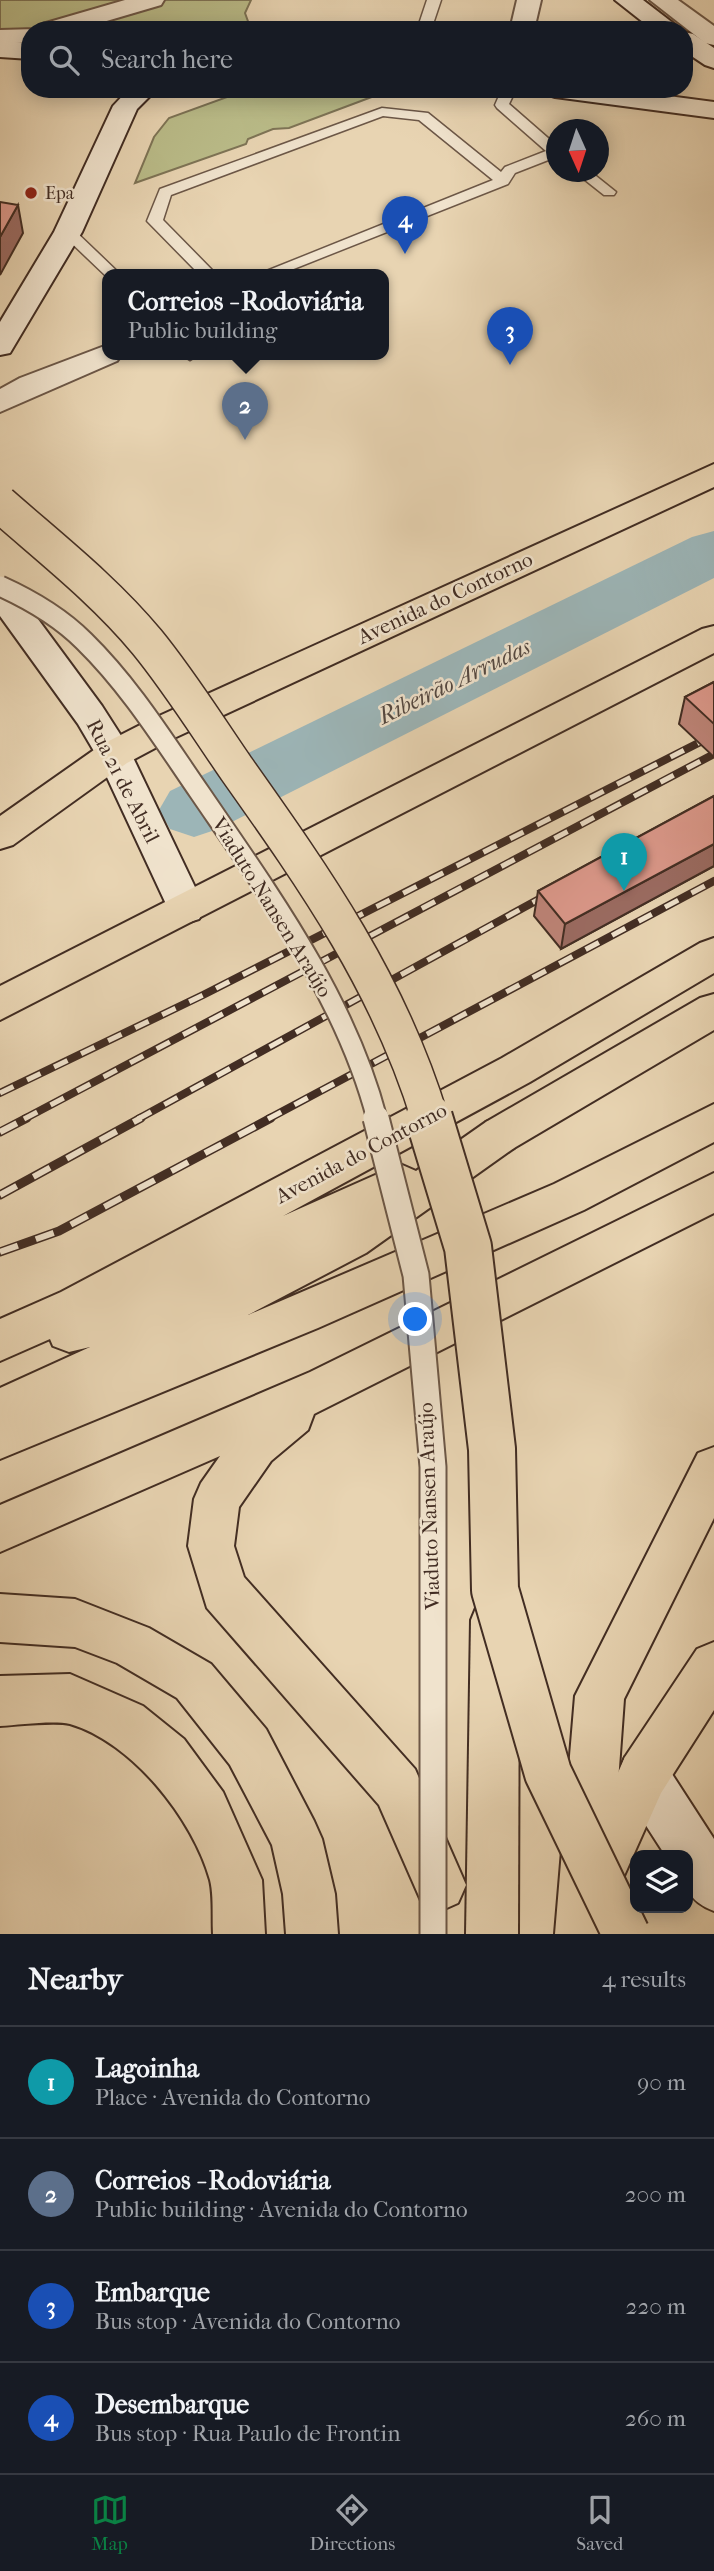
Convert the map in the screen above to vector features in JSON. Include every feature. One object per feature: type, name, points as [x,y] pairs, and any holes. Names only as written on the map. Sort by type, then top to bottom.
[{"type":"main road","name":"Avenida do Contorno","points":[[0,835],[114,754],[184,719],[714,474]]},
{"type":"main road","points":[[0,504],[94,587],[147,642],[318,884],[381,992],[420,1087],[468,1247],[492,1449],[495,1590],[492,1934]]},
{"type":"main road","points":[[0,1004],[714,638]]},
{"type":"main road","name":"Avenida do Contorno","points":[[0,1340],[76,1306],[516,1070],[714,954]]},
{"type":"main road","points":[[0,1410],[240,1298],[351,1239],[500,1135],[714,1010]]},
{"type":"main road","points":[[0,1437],[303,1314],[569,1197],[714,1122]]},
{"type":"main road","points":[[0,1353],[94,1325],[500,1135]]},
{"type":"main road","points":[[0,1530],[326,1387],[714,1192]]},
{"type":"main road","points":[[326,1387],[255,1445],[217,1499],[211,1546],[224,1591],[397,1787],[440,1882],[443,1934]]},
{"type":"main road","points":[[583,1919],[600,1696],[714,1469]]},
{"type":"main road","points":[[495,1590],[548,1773],[626,1934]]},
{"type":"main road","points":[[0,1618],[75,1623],[132,1645],[194,1681],[248,1747],[296,1839],[309,1894],[312,1934]]},
{"type":"main road","points":[[583,1919],[643,1775],[714,1666]]},
{"type":"main road","points":[[0,1700],[70,1699],[125,1724],[166,1757],[205,1810],[236,1880],[239,1934]]},
{"type":"street","points":[[79,21],[152,0]]},
{"type":"street","points":[[524,21],[529,0]]},
{"type":"street","points":[[627,0],[657,21]]},
{"type":"street","points":[[662,0],[691,21]]},
{"type":"street","points":[[693,23],[714,38]]},
{"type":"street","points":[[0,37],[21,35]]},
{"type":"street","points":[[693,46],[714,60]]},
{"type":"street","points":[[0,49],[21,50]]},
{"type":"street","points":[[0,346],[68,232],[127,106],[135,98]]},
{"type":"street","points":[[623,98],[714,110]]},
{"type":"street","points":[[0,402],[31,385],[102,356]]},
{"type":"street","name":"Rua 21 de Abril","points":[[1,594],[90,715],[114,754],[186,908]]},
{"type":"street","points":[[643,1775],[714,1885]]},
{"type":"lane","points":[[427,21],[434,0]]},
{"type":"lane","points":[[505,98],[502,105],[546,143]]},
{"type":"lane","points":[[203,269],[155,221],[165,192],[382,112],[423,116],[503,181]]},
{"type":"lane","points":[[280,269],[503,181],[510,170],[546,156]]},
{"type":"lane","points":[[596,182],[609,192]]},
{"type":"lane","points":[[68,232],[107,269]]},
{"type":"lane","name":"Viaduto Nansen Araújo","points":[[1,594],[33,601],[82,640],[129,690],[276,905],[337,1012],[373,1105],[416,1275],[433,1467],[433,1934]]},
{"type":"green space","points":[[0,0],[251,0],[245,13],[248,21],[21,21],[21,32],[0,37]]},
{"type":"green space","points":[[224,98],[369,98],[289,128],[273,129],[248,139],[246,144],[135,183],[154,137],[169,118]]},
{"type":"building","points":[[0,202],[18,205],[0,237]]},
{"type":"building","points":[[714,682],[714,724],[685,697]]},
{"type":"building","points":[[714,796],[714,844],[565,924],[538,891]]},
{"type":"waterway","name":"Ribeirão Arrudas","points":[[194,810],[714,552]]},
{"type":"railway","points":[[0,1093],[203,995],[714,735]]},
{"type":"railway","points":[[24,1119],[714,754]]},
{"type":"railway","points":[[268,1119],[714,881]]},
{"type":"railway","points":[[138,1119],[552,892]]},
{"type":"railway","points":[[0,1132],[27,1118]]},
{"type":"railway","points":[[0,1195],[141,1118]]},
{"type":"railway","points":[[0,1252],[59,1231],[271,1118]]},
{"type":"place","name":"Epa","points":[[31,193]]},
{"type":"place","name":"Desembarque","points":[[405,254]]},
{"type":"place","name":"Embarque","points":[[510,365]]},
{"type":"place","name":"Correios - Rodoviária","points":[[245,440]]},
{"type":"place","name":"Lagoinha","points":[[624,891]]}]
